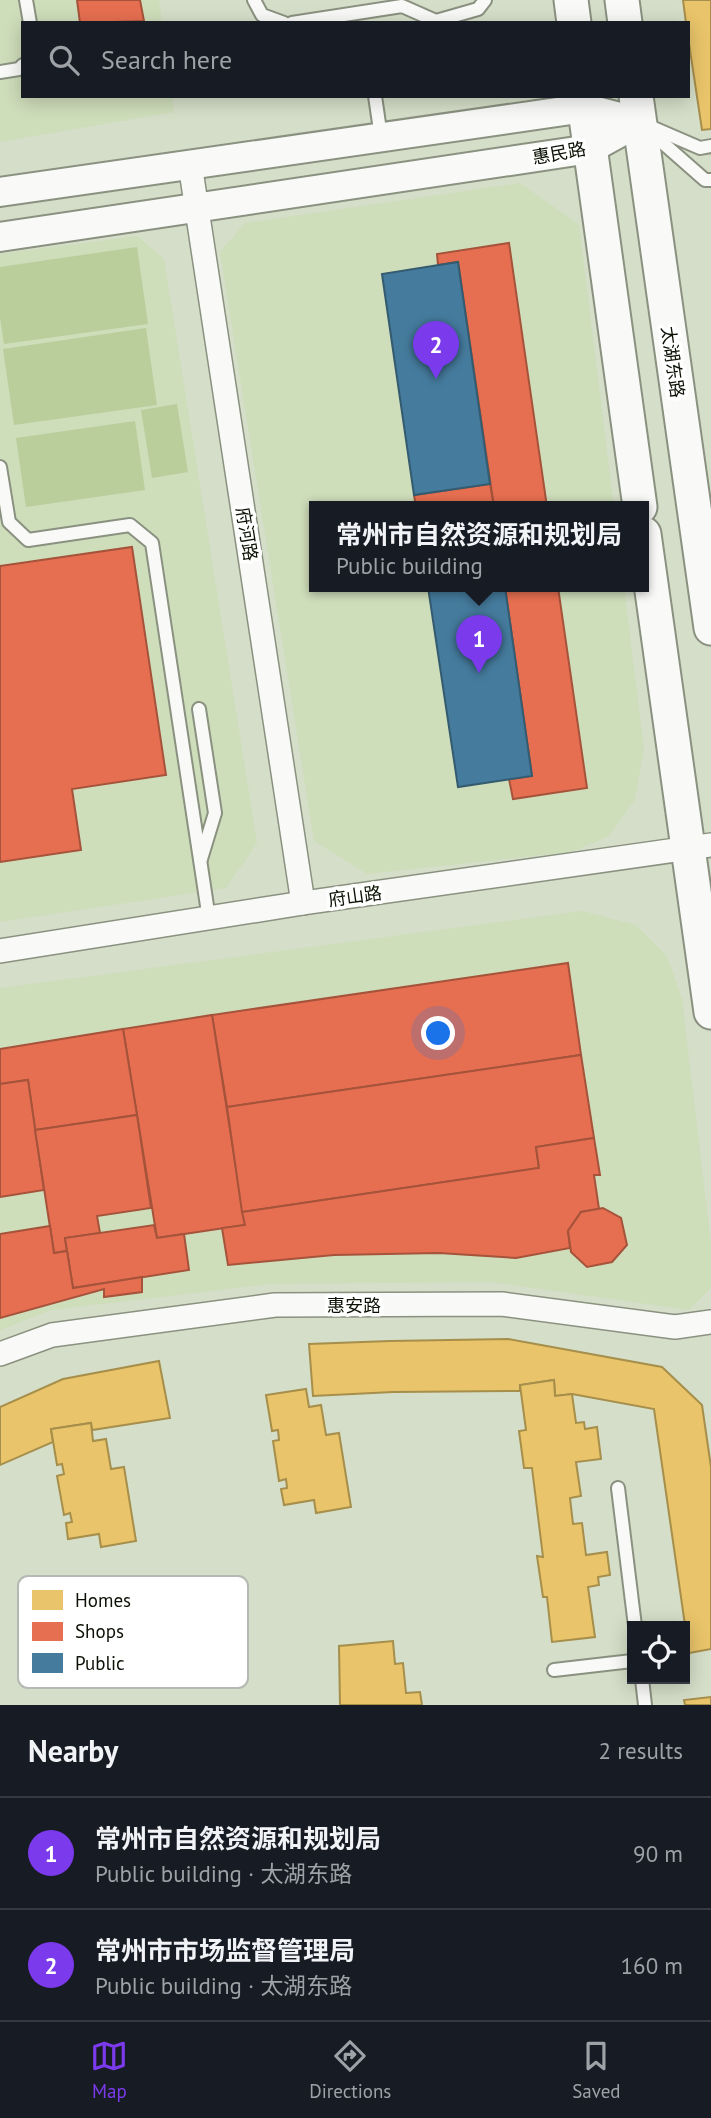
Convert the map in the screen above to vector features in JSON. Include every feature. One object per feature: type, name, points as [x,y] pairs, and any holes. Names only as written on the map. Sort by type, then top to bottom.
[{"type":"main road","points":[[571,0],[574,21]]},
{"type":"main road","points":[[622,0],[625,21]]},
{"type":"main road","points":[[584,102],[639,501]]},
{"type":"main road","name":"太湖东路","points":[[637,109],[711,628]]},
{"type":"main road","points":[[649,567],[699,846],[711,1012]]},
{"type":"street","points":[[0,192],[381,136],[584,102],[637,109]]},
{"type":"street","name":"惠民路","points":[[0,237],[590,149],[637,109]]},
{"type":"street","name":"府河路","points":[[190,164],[303,903]]},
{"type":"street","name":"府山路","points":[[0,951],[303,903],[699,846]]},
{"type":"street","name":"惠安路","points":[[0,1354],[52,1335],[275,1305],[502,1304],[675,1327],[711,1322]]},
{"type":"lane","points":[[26,0],[30,21]]},
{"type":"lane","points":[[254,0],[262,15],[278,21]]},
{"type":"lane","points":[[320,21],[363,18],[402,6],[436,21],[478,9],[485,0]]},
{"type":"lane","points":[[0,72],[21,67]]},
{"type":"lane","points":[[375,98],[381,136]]},
{"type":"lane","points":[[637,109],[701,148],[711,146]]},
{"type":"lane","points":[[637,109],[705,180],[711,180]]},
{"type":"lane","points":[[0,467],[9,522],[28,540],[130,525],[152,543],[209,919]]},
{"type":"lane","points":[[199,709],[215,813],[200,862]]},
{"type":"lane","points":[[618,1488],[634,1621]]},
{"type":"lane","points":[[554,1670],[627,1662]]},
{"type":"lane","points":[[643,1684],[645,1705]]},
{"type":"shaded area","points":[[0,0],[159,0],[162,21],[21,21],[21,98],[172,98],[174,112],[0,142]]},
{"type":"shaded area","points":[[520,183],[579,225],[613,501],[309,501],[309,592],[625,592],[644,749],[635,799],[609,836],[571,852],[367,874],[314,841],[220,252],[245,223]]},
{"type":"shaded area","points":[[137,236],[164,259],[257,843],[226,888],[0,922],[0,254]]},
{"type":"shaded area","points":[[137,247],[148,324],[4,344],[0,317],[0,267]]},
{"type":"shaded area","points":[[146,328],[157,405],[14,425],[3,349]]},
{"type":"shaded area","points":[[177,404],[188,472],[152,478],[141,410]]},
{"type":"shaded area","points":[[135,421],[145,490],[26,507],[16,438]]},
{"type":"shaded area","points":[[582,911],[636,925],[667,956],[682,999],[711,1245],[711,1288],[689,1310],[491,1282],[270,1284],[51,1310],[0,1330],[0,988]]},
{"type":"building: Homes","points":[[683,0],[711,0],[711,129],[702,130],[690,50],[690,21],[686,21]]},
{"type":"building: Homes","points":[[508,1339],[662,1367],[702,1405],[711,1467],[711,1649],[690,1653],[690,1621],[684,1621],[654,1409],[572,1394],[555,1396],[554,1380],[520,1385],[520,1391],[313,1396],[309,1344]]},
{"type":"building: Homes","points":[[159,1361],[170,1418],[92,1430],[91,1423],[51,1429],[53,1442],[0,1465],[0,1407],[63,1379]]},
{"type":"building: Homes","points":[[554,1380],[555,1396],[572,1394],[576,1423],[584,1422],[585,1429],[597,1427],[601,1459],[576,1462],[581,1496],[570,1498],[573,1524],[582,1523],[586,1555],[607,1552],[610,1575],[598,1577],[599,1585],[588,1587],[595,1637],[552,1642],[547,1597],[543,1597],[537,1556],[543,1557],[532,1468],[524,1468],[519,1431],[526,1430],[520,1385]]},
{"type":"building: Homes","points":[[306,1389],[309,1407],[321,1405],[326,1435],[339,1433],[351,1507],[316,1513],[314,1500],[284,1505],[281,1489],[287,1488],[286,1479],[279,1481],[273,1441],[279,1440],[278,1430],[272,1431],[266,1395]]},
{"type":"building: Homes","points":[[91,1423],[93,1441],[106,1439],[111,1469],[124,1467],[136,1541],[101,1547],[99,1534],[68,1539],[66,1523],[72,1522],[70,1513],[64,1515],[57,1476],[64,1474],[62,1464],[57,1465],[51,1429]]},
{"type":"building: Homes","points":[[393,1641],[395,1664],[403,1663],[406,1693],[420,1692],[422,1705],[340,1705],[339,1646]]},
{"type":"building: Homes","points":[[711,1697],[711,1705],[685,1705],[684,1700]]},
{"type":"building: Shops","points":[[77,0],[140,0],[144,21],[80,21]]},
{"type":"building: Shops","points":[[509,243],[546,501],[493,501],[458,262],[438,265],[437,254]]},
{"type":"building: Shops","points":[[490,484],[493,501],[415,501],[414,495]]},
{"type":"building: Shops","points":[[132,547],[166,775],[72,789],[81,850],[0,862],[0,566]]},
{"type":"building: Shops","points":[[506,592],[559,592],[587,788],[513,799],[509,779],[532,776]]},
{"type":"building: Shops","points":[[568,963],[581,1055],[227,1107],[212,1015]]},
{"type":"building: Shops","points":[[212,1015],[245,1225],[157,1238],[123,1029]]},
{"type":"building: Shops","points":[[123,1029],[137,1115],[35,1130],[28,1080],[0,1084],[0,1049]]},
{"type":"building: Shops","points":[[581,1055],[594,1138],[536,1147],[539,1168],[242,1212],[227,1107]]},
{"type":"building: Shops","points":[[28,1080],[44,1190],[0,1197],[0,1084]]},
{"type":"building: Shops","points":[[137,1115],[151,1208],[97,1216],[100,1233],[65,1238],[67,1251],[54,1253],[35,1130]]},
{"type":"building: Shops","points":[[594,1138],[600,1175],[594,1175],[599,1209],[581,1212],[568,1231],[570,1248],[516,1258],[439,1253],[334,1255],[228,1265],[222,1228],[245,1225],[242,1212],[539,1168],[536,1147]]},
{"type":"building: Shops","points":[[603,1208],[621,1218],[627,1245],[612,1262],[587,1267],[571,1252],[568,1231],[581,1212]]},
{"type":"building: Shops","points":[[154,1225],[157,1238],[184,1234],[189,1270],[73,1288],[65,1238]]},
{"type":"building: Shops","points":[[50,1226],[54,1253],[67,1251],[73,1288],[142,1277],[142,1292],[104,1297],[104,1289],[0,1318],[0,1234]]},
{"type":"building: Public","points":[[458,262],[490,484],[414,495],[382,274]]},
{"type":"building: Public","points":[[429,592],[506,592],[532,776],[458,787]]},
{"type":"place","name":"常州市市场监督管理局","points":[[436,379]]},
{"type":"place","name":"常州市自然资源和规划局","points":[[479,673]]}]
